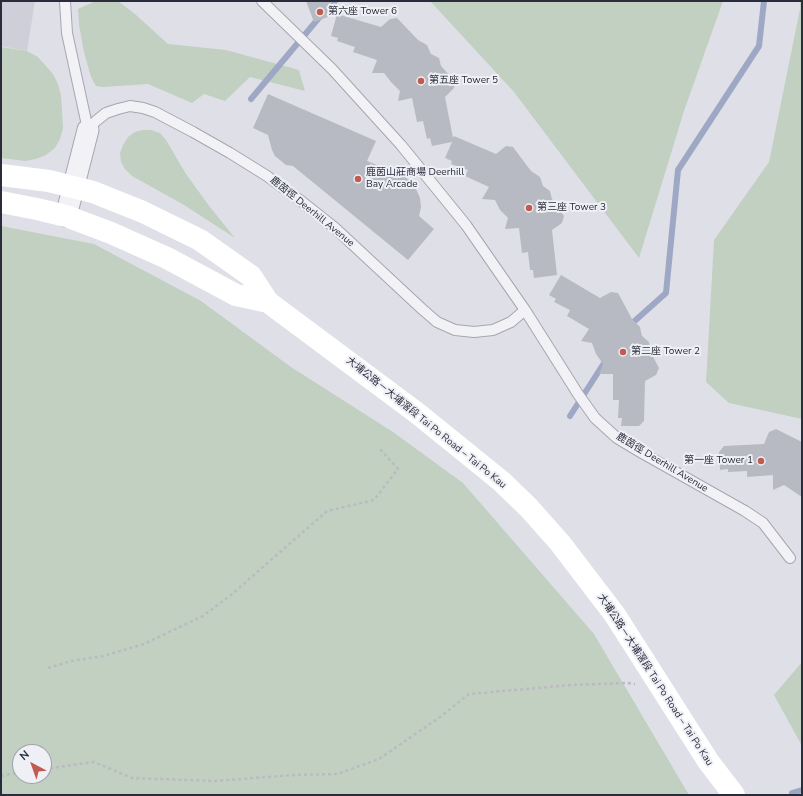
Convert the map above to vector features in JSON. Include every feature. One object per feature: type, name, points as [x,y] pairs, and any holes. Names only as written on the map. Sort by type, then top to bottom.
[{"type":"main road","name":"大埔公路－大埔滘段 Tai Po Road – Tai Po Kau","points":[[1,175],[49,181],[74,186],[123,203],[200,240],[251,276],[268,302],[417,413],[501,481],[529,508],[560,543],[615,615],[708,761],[734,795]]},
{"type":"main road","name":"大埔公路－大埔滘段 Tai Po Road – Tai Po Kau","points":[[1,202],[37,208],[66,216],[111,233],[167,258],[236,295],[268,302]]},
{"type":"street","points":[[66,216],[88,130]]},
{"type":"lane","points":[[65,1],[67,32],[88,130]]},
{"type":"lane","name":"鹿茵徑 Deerhill Avenue","points":[[262,1],[332,69],[401,145],[466,225],[525,310],[578,394],[595,418],[617,438],[642,454],[745,511],[763,524],[790,558]]},
{"type":"lane","name":"鹿茵徑 Deerhill Avenue","points":[[88,130],[96,120],[106,113],[118,108],[130,106],[149,110],[193,132],[267,176],[301,201],[335,228],[437,322],[455,330],[474,332],[493,330],[511,322],[525,310]]},
{"type":"path","points":[[48,668],[71,661],[104,656],[144,644],[203,616],[231,595],[328,511],[374,500],[398,469],[380,449]]},
{"type":"path","points":[[52,768],[94,762],[132,778],[214,781],[294,775],[337,774],[379,759],[440,717],[469,694],[571,685],[628,683],[636,685]]},
{"type":"path","points":[[1,776],[12,774]]},
{"type":"shaded area","points":[[1,1],[35,1],[27,51],[1,46]]},
{"type":"green space","points":[[96,1],[118,1],[135,14],[168,44],[226,50],[299,70],[305,91],[250,77],[225,101],[204,94],[192,103],[148,84],[103,87],[96,86],[91,77],[84,52],[79,25],[78,9]]},
{"type":"green space","points":[[430,1],[723,1],[684,111],[639,258],[514,92]]},
{"type":"green space","points":[[800,1],[802,1],[802,419],[729,403],[706,382],[714,240],[769,162],[800,9]]},
{"type":"green space","points":[[1,47],[27,51],[38,57],[53,74],[58,84],[61,95],[63,128],[60,139],[55,148],[46,155],[36,159],[25,161],[1,158]]},
{"type":"green space","points":[[151,130],[160,133],[166,140],[186,174],[235,238],[184,205],[132,176],[125,169],[121,162],[120,153],[123,145],[128,137],[135,132]]},
{"type":"green space","points":[[1,226],[94,244],[201,301],[291,367],[393,432],[463,483],[594,634],[689,795],[1,795]]},
{"type":"green space","points":[[802,662],[802,746],[774,695]]},
{"type":"building","name":"第六座 Tower 6","points":[[306,1],[331,1],[336,14],[314,22]]},
{"type":"building","points":[[337,14],[381,27],[390,19],[397,18],[418,40],[427,45],[431,54],[439,58],[441,66],[455,81],[454,88],[445,97],[453,138],[454,136],[496,154],[506,146],[513,147],[531,171],[540,177],[543,186],[550,191],[552,199],[564,216],[562,223],[552,230],[557,275],[534,278],[533,270],[530,270],[528,252],[522,253],[519,228],[505,229],[508,218],[500,210],[495,200],[482,199],[489,187],[465,176],[468,170],[451,164],[452,161],[445,158],[452,142],[432,146],[430,138],[427,139],[423,121],[417,122],[412,98],[398,101],[400,91],[384,73],[372,73],[377,60],[353,52],[355,47],[337,41],[338,38],[331,36]]},
{"type":"building","name":"鹿茵山莊商場 Deerhill Bay Arcade","points":[[268,94],[376,141],[367,161],[404,176],[411,182],[420,198],[421,207],[419,216],[434,229],[408,260],[293,166],[286,165],[275,156],[268,135],[253,128]]},
{"type":"building","name":"第二座 Tower 2","points":[[561,275],[600,298],[611,292],[618,293],[632,319],[640,327],[642,336],[649,342],[650,351],[659,368],[656,375],[645,381],[644,421],[639,426],[621,426],[622,418],[618,418],[619,400],[613,400],[613,374],[599,374],[603,364],[596,354],[592,343],[581,341],[589,329],[567,316],[570,310],[554,302],[556,299],[549,295]]},
{"type":"building","name":"第一座 Tower 1","points":[[776,429],[802,442],[802,497],[784,485],[773,490],[773,475],[747,477],[747,471],[728,472],[728,469],[720,470],[719,452],[724,446],[764,444],[769,432]]},
{"type":"waterway","points":[[251,99],[333,1],[335,1]]},
{"type":"waterway","points":[[629,326],[666,293],[678,170],[759,46],[764,1]]},
{"type":"waterway","points":[[570,416],[606,360]]},
{"type":"waterway","points":[[792,793],[802,790]]},
{"type":"place","name":"第六座 Tower 6","points":[[320,12]]},
{"type":"place","name":"第五座 Tower 5","points":[[421,81]]},
{"type":"place","name":"鹿茵山莊商場 Deerhill Bay Arcade","points":[[358,179]]},
{"type":"place","name":"第三座 Tower 3","points":[[529,208]]},
{"type":"place","name":"第二座 Tower 2","points":[[623,352]]},
{"type":"place","name":"第一座 Tower 1","points":[[761,461]]}]
